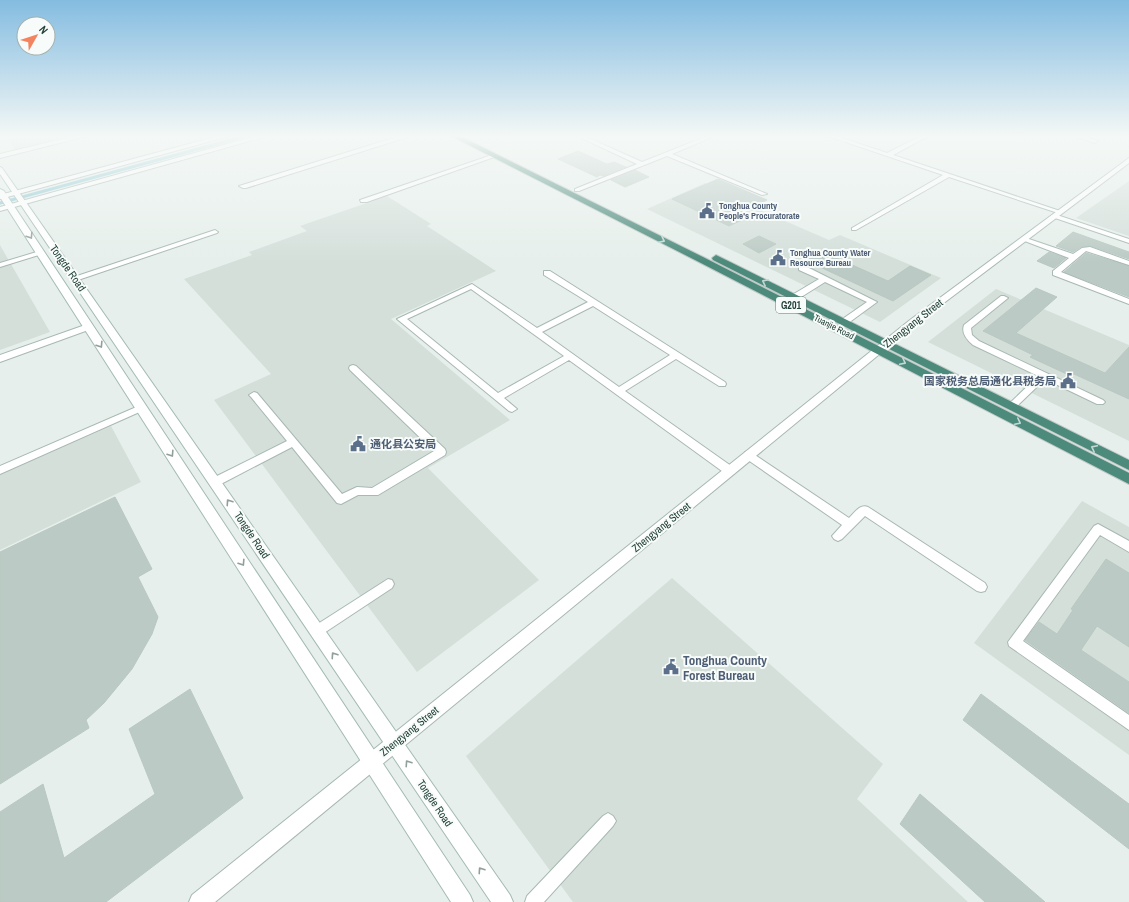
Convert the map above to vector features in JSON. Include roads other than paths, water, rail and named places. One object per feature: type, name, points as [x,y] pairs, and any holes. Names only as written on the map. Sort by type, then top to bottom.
[{"type":"highway","name":"Tuanjie Road","points":[[537,177],[883,347],[1012,406],[1129,465]]},
{"type":"highway","name":"Tuanjie Road","points":[[551,177],[844,322],[883,347],[1129,479]]},
{"type":"street","name":"Tongde Road","points":[[3,177],[10,199],[40,252],[463,902]]},
{"type":"street","points":[[10,199],[83,177]]},
{"type":"street","points":[[10,199],[98,177]]},
{"type":"street","points":[[243,186],[272,177]]},
{"type":"street","points":[[364,200],[432,177]]},
{"type":"street","name":"Zhengyang Street","points":[[199,902],[883,347],[1106,177]]},
{"type":"street","name":"Tongde Road","points":[[10,199],[75,278],[503,902]]},
{"type":"street","points":[[0,358],[88,327]]},
{"type":"lane","points":[[577,190],[609,177]]},
{"type":"lane","points":[[723,177],[764,194]]},
{"type":"lane","points":[[854,230],[944,177]]},
{"type":"lane","points":[[954,177],[1057,214],[1129,242]]},
{"type":"lane","points":[[75,278],[215,232]]},
{"type":"lane","points":[[1024,239],[1074,257]]},
{"type":"lane","points":[[1129,263],[1090,249],[1084,249],[1056,273],[1129,302]]},
{"type":"lane","points":[[0,265],[40,252]]},
{"type":"lane","points":[[802,268],[873,302],[844,322]]},
{"type":"lane","points":[[547,273],[722,384]]},
{"type":"lane","points":[[796,298],[825,279]]},
{"type":"lane","points":[[512,408],[401,319],[472,286],[730,470]]},
{"type":"lane","points":[[1004,298],[967,327],[968,335],[976,343],[1100,402]]},
{"type":"lane","points":[[536,332],[593,303]]},
{"type":"lane","points":[[619,391],[676,355]]},
{"type":"lane","points":[[498,397],[570,356]]},
{"type":"lane","points":[[254,395],[341,500],[357,491],[374,492],[441,452],[353,368]]},
{"type":"lane","points":[[1012,406],[1044,375]]},
{"type":"lane","points":[[0,470],[141,408]]},
{"type":"lane","points":[[215,482],[293,442]]},
{"type":"lane","points":[[749,455],[850,524]]},
{"type":"lane","points":[[838,536],[864,510],[981,587]]},
{"type":"lane","points":[[1129,547],[1098,529],[1014,642],[1129,723]]},
{"type":"lane","points":[[318,631],[388,584]]},
{"type":"lane","points":[[533,902],[608,821]]},
{"type":"waterway","points":[[0,203],[95,177]]},
{"type":"place","name":"Tonghua County People's Procuratorate","points":[[707,211]]},
{"type":"place","name":"Tonghua County Water Resource Bureau","points":[[778,258]]},
{"type":"place","name":"国家税务总局通化县税务局","points":[[1068,381]]},
{"type":"place","name":"通化县公安局","points":[[358,444]]},
{"type":"place","name":"Tonghua County Forest Bureau","points":[[671,667]]}]
